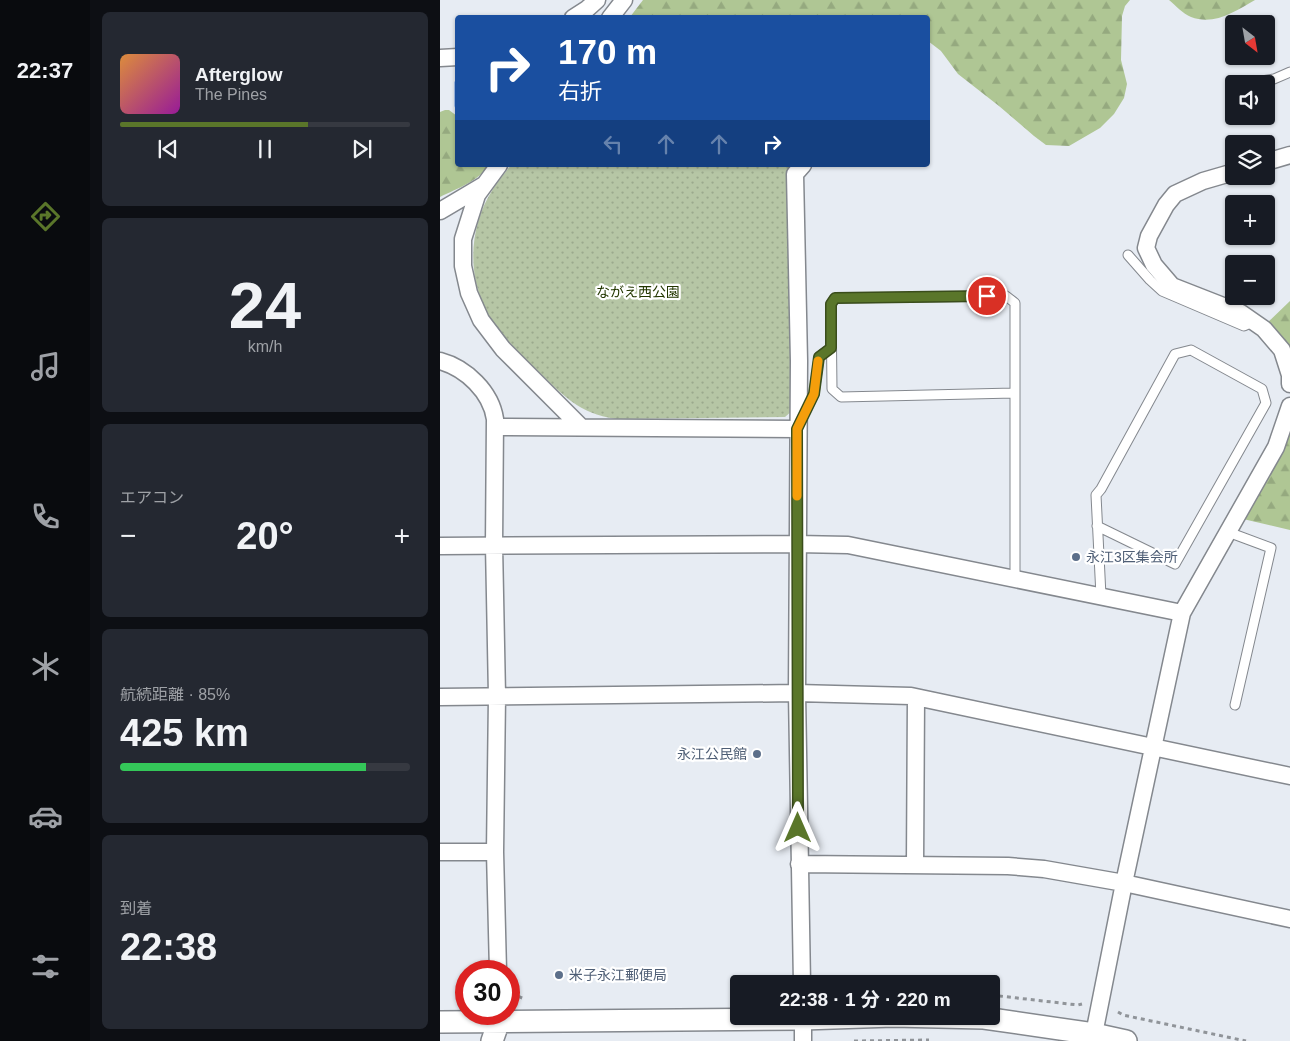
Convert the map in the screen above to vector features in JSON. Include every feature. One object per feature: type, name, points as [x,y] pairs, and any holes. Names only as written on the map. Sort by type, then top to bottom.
[{"type":"street","points":[[578,15],[597,0]]},
{"type":"street","points":[[612,15],[624,0]]},
{"type":"street","points":[[440,58],[455,57]]},
{"type":"street","points":[[1275,159],[1290,155]]},
{"type":"street","points":[[498,167],[477,195],[463,239],[463,266],[469,293],[481,320],[503,349],[581,428]]},
{"type":"street","points":[[801,167],[795,174],[798,361],[797,693],[802,975]]},
{"type":"street","points":[[1225,175],[1203,181],[1174,194],[1149,236],[1146,248],[1154,265],[1172,286],[1241,313],[1264,329],[1282,350],[1290,375],[1290,384]]},
{"type":"street","points":[[440,211],[486,184]]},
{"type":"street","points":[[440,361],[452,364],[480,388],[493,408],[495,427],[494,545],[497,696],[495,852],[503,960]]},
{"type":"street","points":[[1094,1034],[1124,883],[1182,613],[1276,447],[1290,406]]},
{"type":"street","points":[[495,427],[797,429]]},
{"type":"street","points":[[440,546],[848,545],[1182,613]]},
{"type":"street","points":[[440,697],[797,693],[916,698],[1290,776]]},
{"type":"street","points":[[915,865],[916,698]]},
{"type":"street","points":[[440,852],[495,852]]},
{"type":"street","points":[[799,864],[1017,867],[1124,883],[1290,918]]},
{"type":"street","points":[[520,1024],[730,1020]]},
{"type":"street","points":[[1000,1020],[1094,1034],[1126,1041]]},
{"type":"street","points":[[440,1022],[455,1023]]},
{"type":"street","points":[[803,1025],[803,1041]]},
{"type":"lane","points":[[1275,78],[1290,72]]},
{"type":"lane","points":[[1128,255],[1162,291],[1244,326],[1253,322]]},
{"type":"lane","points":[[1014,393],[841,397],[832,389],[831,304],[835,298],[1006,296],[1015,303],[1015,578]]},
{"type":"lane","points":[[797,429],[814,394],[819,357],[831,348]]},
{"type":"lane","points":[[1097,526],[1174,564],[1266,403],[1262,388],[1191,350],[1175,354],[1096,495],[1097,526],[1100,596]]},
{"type":"lane","points":[[1228,532],[1271,548],[1235,705]]},
{"type":"path","points":[[1000,996],[1078,1005],[1085,1002]]},
{"type":"path","points":[[520,997],[523,999],[532,998]]},
{"type":"path","points":[[1115,1009],[1123,1015],[1246,1041]]},
{"type":"path","points":[[854,1041],[931,1040]]},
{"type":"green space","points":[[643,0],[1130,0],[1125,6],[1122,16],[1121,60],[1127,84],[1124,98],[1114,114],[1100,128],[1069,146],[1046,145],[958,74],[941,51],[930,43],[930,15],[632,15]]},
{"type":"green space","points":[[1169,0],[1255,0],[1224,16],[1208,20],[1191,17],[1182,12]]},
{"type":"green space","points":[[449,110],[455,114],[455,167],[487,167],[473,180],[440,197],[440,112]]},
{"type":"green space","name":"ながえ西公園","points":[[510,167],[794,167],[793,410],[785,417],[616,419],[591,412],[572,402],[514,348],[494,323],[478,291],[473,256],[475,239],[478,221],[493,189]]},
{"type":"green space","points":[[1290,301],[1290,353],[1267,323]]},
{"type":"green space","points":[[1290,434],[1290,530],[1243,519],[1277,461]]},
{"type":"water","points":[[455,81],[455,108],[454,106]]},
{"type":"slow traffic","points":[[797,496],[797,429],[814,394],[818,361]]},
{"type":"place","name":"永江3区集会所","points":[[1076,557]]},
{"type":"place","name":"永江公民館","points":[[757,754]]},
{"type":"place","name":"米子永江郵便局","points":[[559,975]]},
{"type":"route","points":[[798,828],[797,429],[814,394],[819,357],[831,348],[831,304],[835,298],[987,296]]}]
